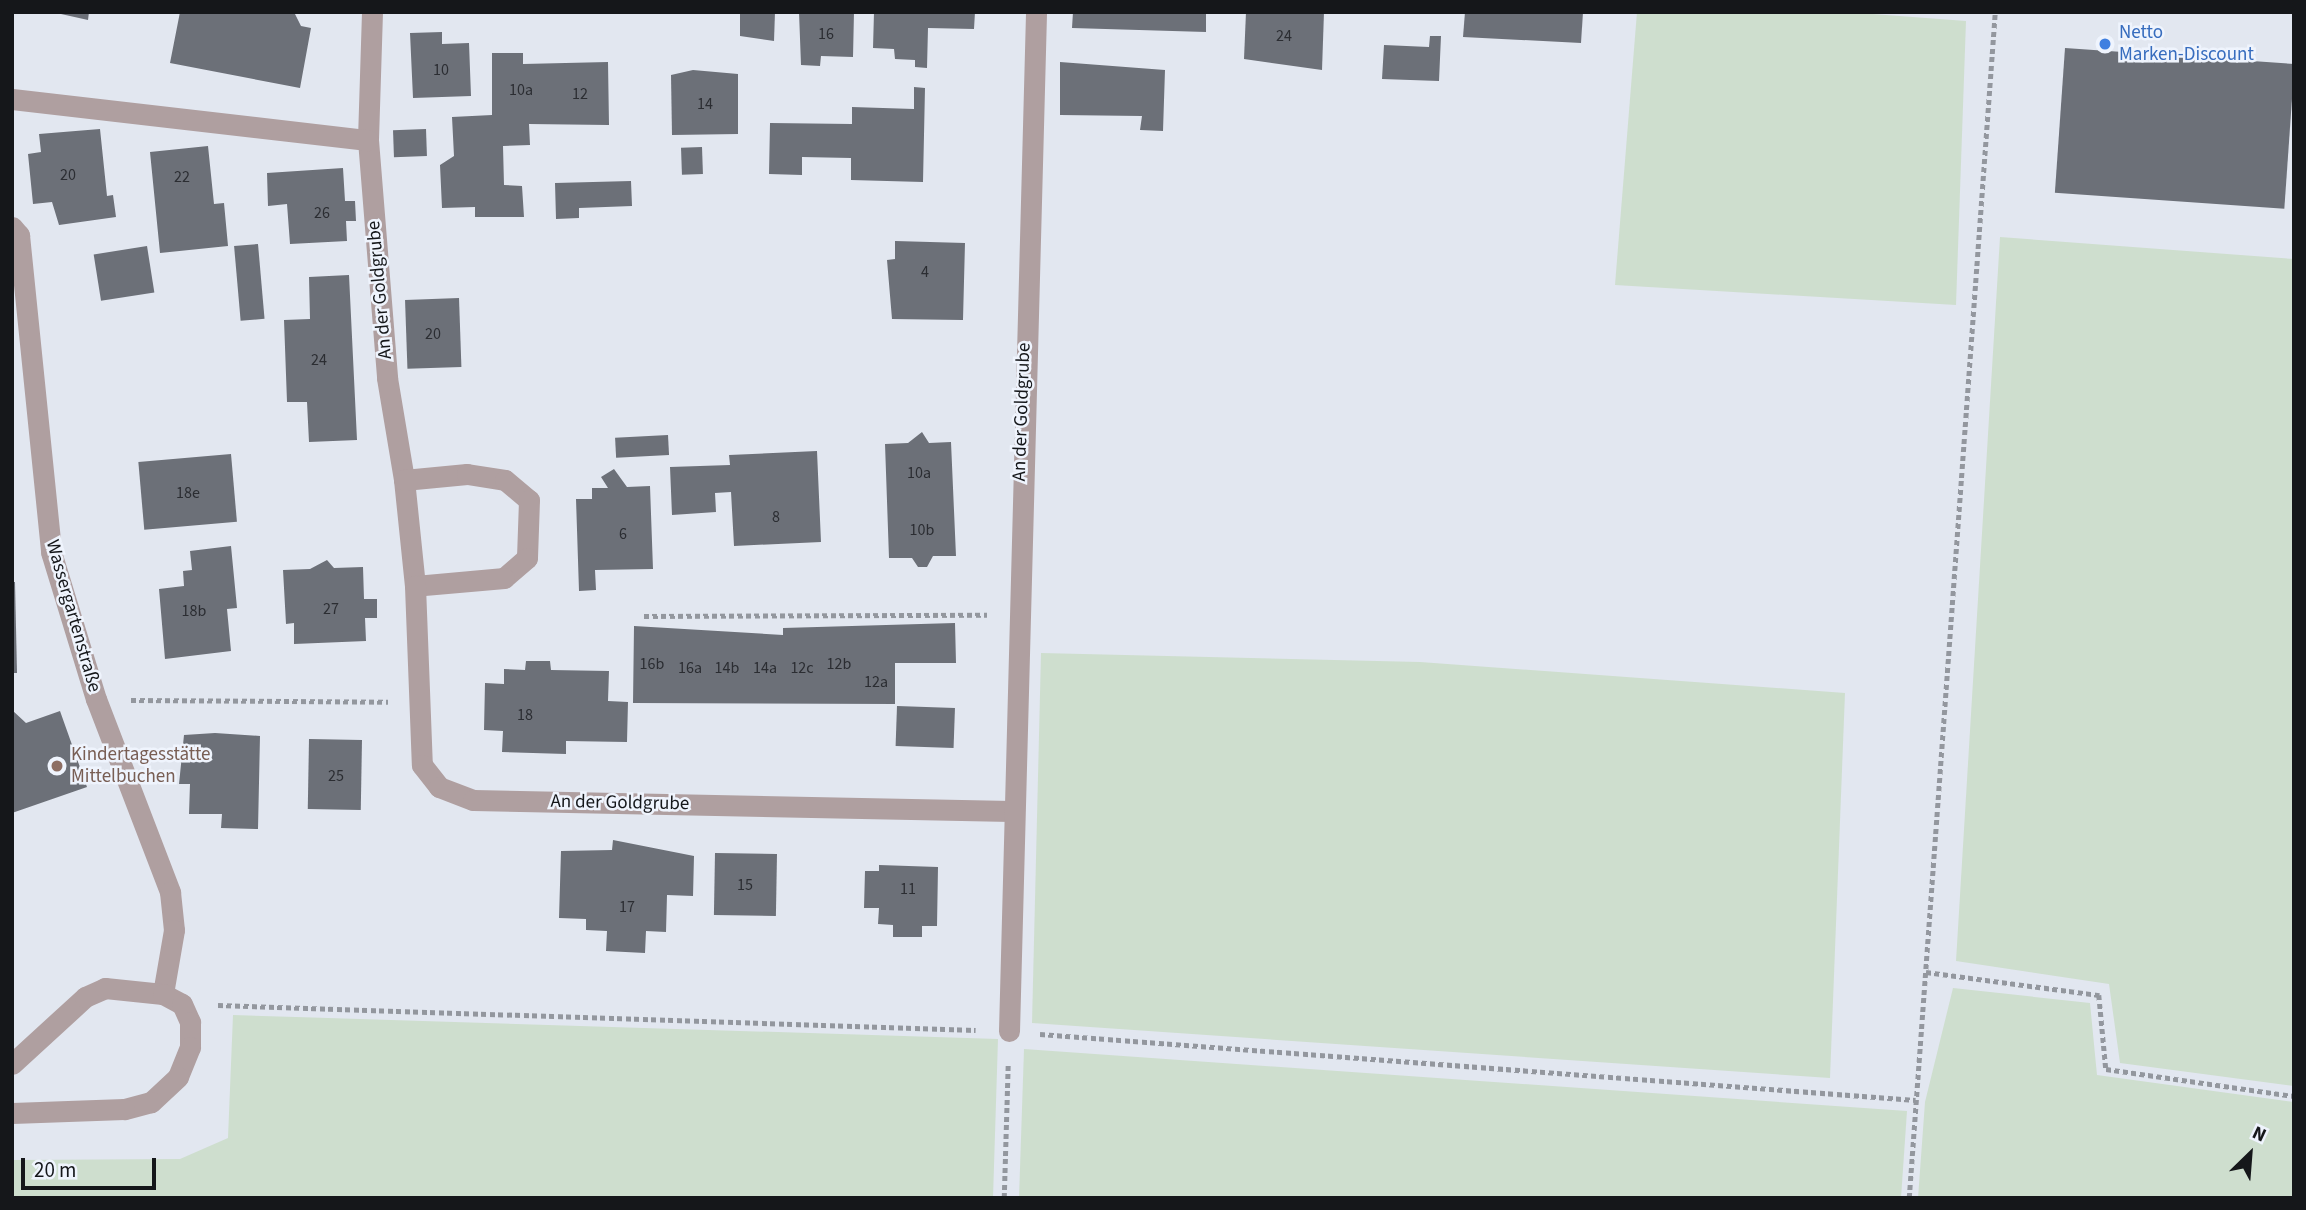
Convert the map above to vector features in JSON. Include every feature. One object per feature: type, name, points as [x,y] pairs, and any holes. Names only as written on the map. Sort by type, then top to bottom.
[{"type":"street","points":[[12,99],[368,140],[372,12]]},
{"type":"street","name":"An der Goldgrube","points":[[1009,1031],[1016,615],[1036,12]]},
{"type":"street","name":"An der Goldgrube","points":[[368,140],[387,378],[404,480],[415,586],[417,702],[422,765],[439,787],[473,800],[1011,811]]},
{"type":"street","name":"Wassergartenstraße","points":[[12,227],[19,236],[51,552],[96,699],[170,892],[174,930],[163,994]]},
{"type":"street","points":[[404,480],[480,476],[505,480],[529,500],[527,558],[504,578],[415,586]]},
{"type":"street","points":[[12,1064],[85,997],[122,985],[163,994],[182,1004],[190,1046],[168,1092],[124,1109],[12,1113]]},
{"type":"path","points":[[1909,1198],[1995,12]]},
{"type":"path","points":[[644,616],[1016,615]]},
{"type":"path","points":[[96,699],[417,702]]},
{"type":"path","points":[[1926,972],[2099,995],[2106,1069],[2294,1096]]},
{"type":"path","points":[[182,1004],[1009,1031],[1916,1100]]},
{"type":"path","points":[[1004,1198],[1009,1031]]},
{"type":"green space","points":[[1637,12],[1846,12],[1966,21],[1956,305],[1615,285]]},
{"type":"green space","points":[[2000,237],[2294,259],[2294,1086],[2120,1063],[2109,984],[1956,961]]},
{"type":"green space","points":[[1041,653],[1420,662],[1845,693],[1830,1078],[1032,1023]]},
{"type":"green space","points":[[1953,988],[2090,1003],[2097,1075],[2294,1102],[2294,1198],[1918,1198],[1925,1102]]},
{"type":"green space","points":[[233,1015],[998,1039],[993,1198],[12,1198],[12,1160],[180,1159],[228,1138]]},
{"type":"green space","points":[[1024,1049],[1907,1111],[1901,1198],[1019,1198]]},
{"type":"building","points":[[52,12],[89,12],[88,20]]},
{"type":"building","points":[[180,12],[294,12],[301,26],[311,28],[300,88],[170,63]]},
{"type":"building","points":[[740,12],[775,12],[774,41],[740,36]]},
{"type":"building","points":[[799,12],[854,12],[853,57],[821,56],[820,66],[801,65]]},
{"type":"building","points":[[874,12],[975,12],[974,29],[928,28],[927,68],[915,67],[915,60],[895,59],[894,49],[873,48]]},
{"type":"building","points":[[1073,12],[1206,12],[1206,32],[1072,28]]},
{"type":"building","points":[[1246,12],[1324,12],[1322,70],[1244,59]]},
{"type":"building","points":[[1465,12],[1583,12],[1581,43],[1463,37]]},
{"type":"building","points":[[442,32],[442,44],[469,43],[471,96],[413,98],[410,33]]},
{"type":"building","points":[[1430,36],[1441,36],[1439,81],[1382,79],[1384,45],[1429,47]]},
{"type":"building","points":[[2065,48],[2294,64],[2284,209],[2055,193]]},
{"type":"building","points":[[492,53],[523,53],[523,64],[608,62],[609,125],[529,124],[530,145],[503,146],[504,185],[522,186],[524,217],[475,217],[475,207],[442,208],[440,165],[454,156],[452,117],[492,115]]},
{"type":"building","points":[[1060,62],[1165,70],[1163,131],[1140,130],[1142,116],[1060,115]]},
{"type":"building","points":[[693,70],[738,74],[738,134],[672,135],[671,75]]},
{"type":"building","points":[[914,87],[925,88],[923,182],[851,180],[851,158],[802,157],[802,175],[769,174],[770,123],[852,124],[852,107],[914,109]]},
{"type":"building","points":[[100,129],[107,196],[113,195],[116,217],[59,225],[52,202],[33,204],[28,154],[41,152],[39,134]]},
{"type":"building","points":[[426,129],[427,156],[394,157],[393,130]]},
{"type":"building","points":[[208,146],[214,204],[224,203],[228,246],[160,253],[150,152]]},
{"type":"building","points":[[702,147],[703,174],[682,175],[681,148]]},
{"type":"building","points":[[343,168],[345,201],[355,201],[356,221],[346,221],[347,241],[290,244],[287,204],[268,206],[267,173]]},
{"type":"building","points":[[631,181],[632,206],[579,208],[579,218],[556,219],[555,183]]},
{"type":"building","points":[[895,241],[965,243],[963,320],[892,319],[887,260],[895,259]]},
{"type":"building","points":[[258,244],[265,319],[241,321],[234,246]]},
{"type":"building","points":[[147,246],[154,292],[101,301],[94,254]]},
{"type":"building","points":[[349,275],[357,440],[309,442],[307,402],[287,402],[284,320],[310,319],[309,277]]},
{"type":"building","points":[[459,298],[461,367],[407,369],[405,300]]},
{"type":"building","points":[[922,432],[929,443],[951,442],[956,556],[933,556],[927,567],[918,567],[912,558],[889,558],[885,444],[908,443]]},
{"type":"building","points":[[668,435],[669,455],[616,458],[615,438]]},
{"type":"building","points":[[817,451],[821,542],[734,546],[731,492],[715,493],[716,512],[672,515],[670,467],[730,465],[729,455]]},
{"type":"building","points":[[231,454],[237,522],[144,530],[138,462]]},
{"type":"building","points":[[614,469],[627,487],[650,486],[653,569],[595,570],[596,590],[579,591],[576,499],[592,499],[592,488],[608,488],[601,477]]},
{"type":"building","points":[[231,546],[237,608],[227,609],[231,651],[165,659],[159,589],[184,586],[183,571],[192,570],[190,551]]},
{"type":"building","points":[[327,560],[334,568],[363,567],[364,599],[377,599],[377,618],[365,618],[366,641],[294,644],[294,623],[286,624],[283,570],[310,569]]},
{"type":"building","points":[[12,582],[15,582],[17,673],[12,673]]},
{"type":"building","points":[[955,623],[956,663],[895,663],[895,704],[633,703],[634,626],[783,635],[783,628]]},
{"type":"building","points":[[526,661],[550,661],[551,670],[609,671],[608,701],[628,702],[627,742],[566,741],[566,754],[502,752],[503,731],[484,730],[485,683],[504,684],[504,669],[525,670]]},
{"type":"building","points":[[897,706],[955,708],[954,748],[896,746]]},
{"type":"building","points":[[12,710],[26,723],[60,711],[87,787],[12,813]]},
{"type":"building","points":[[215,733],[260,736],[258,829],[221,828],[222,814],[189,814],[190,784],[179,784],[184,735]]},
{"type":"building","points":[[309,739],[362,740],[361,810],[308,809]]},
{"type":"building","points":[[613,840],[694,856],[693,896],[667,895],[666,932],[646,931],[645,953],[606,951],[607,931],[586,930],[586,919],[559,918],[561,851],[612,850]]},
{"type":"building","points":[[715,853],[777,854],[776,916],[714,915]]},
{"type":"building","points":[[879,865],[938,867],[937,926],[922,926],[922,937],[893,937],[893,925],[878,924],[879,908],[864,908],[865,871],[879,871]]},
{"type":"place","name":"Netto Marken-Discount","points":[[2105,44]]},
{"type":"place","name":"Kindertagesstätte Mittelbuchen","points":[[57,766]]}]
